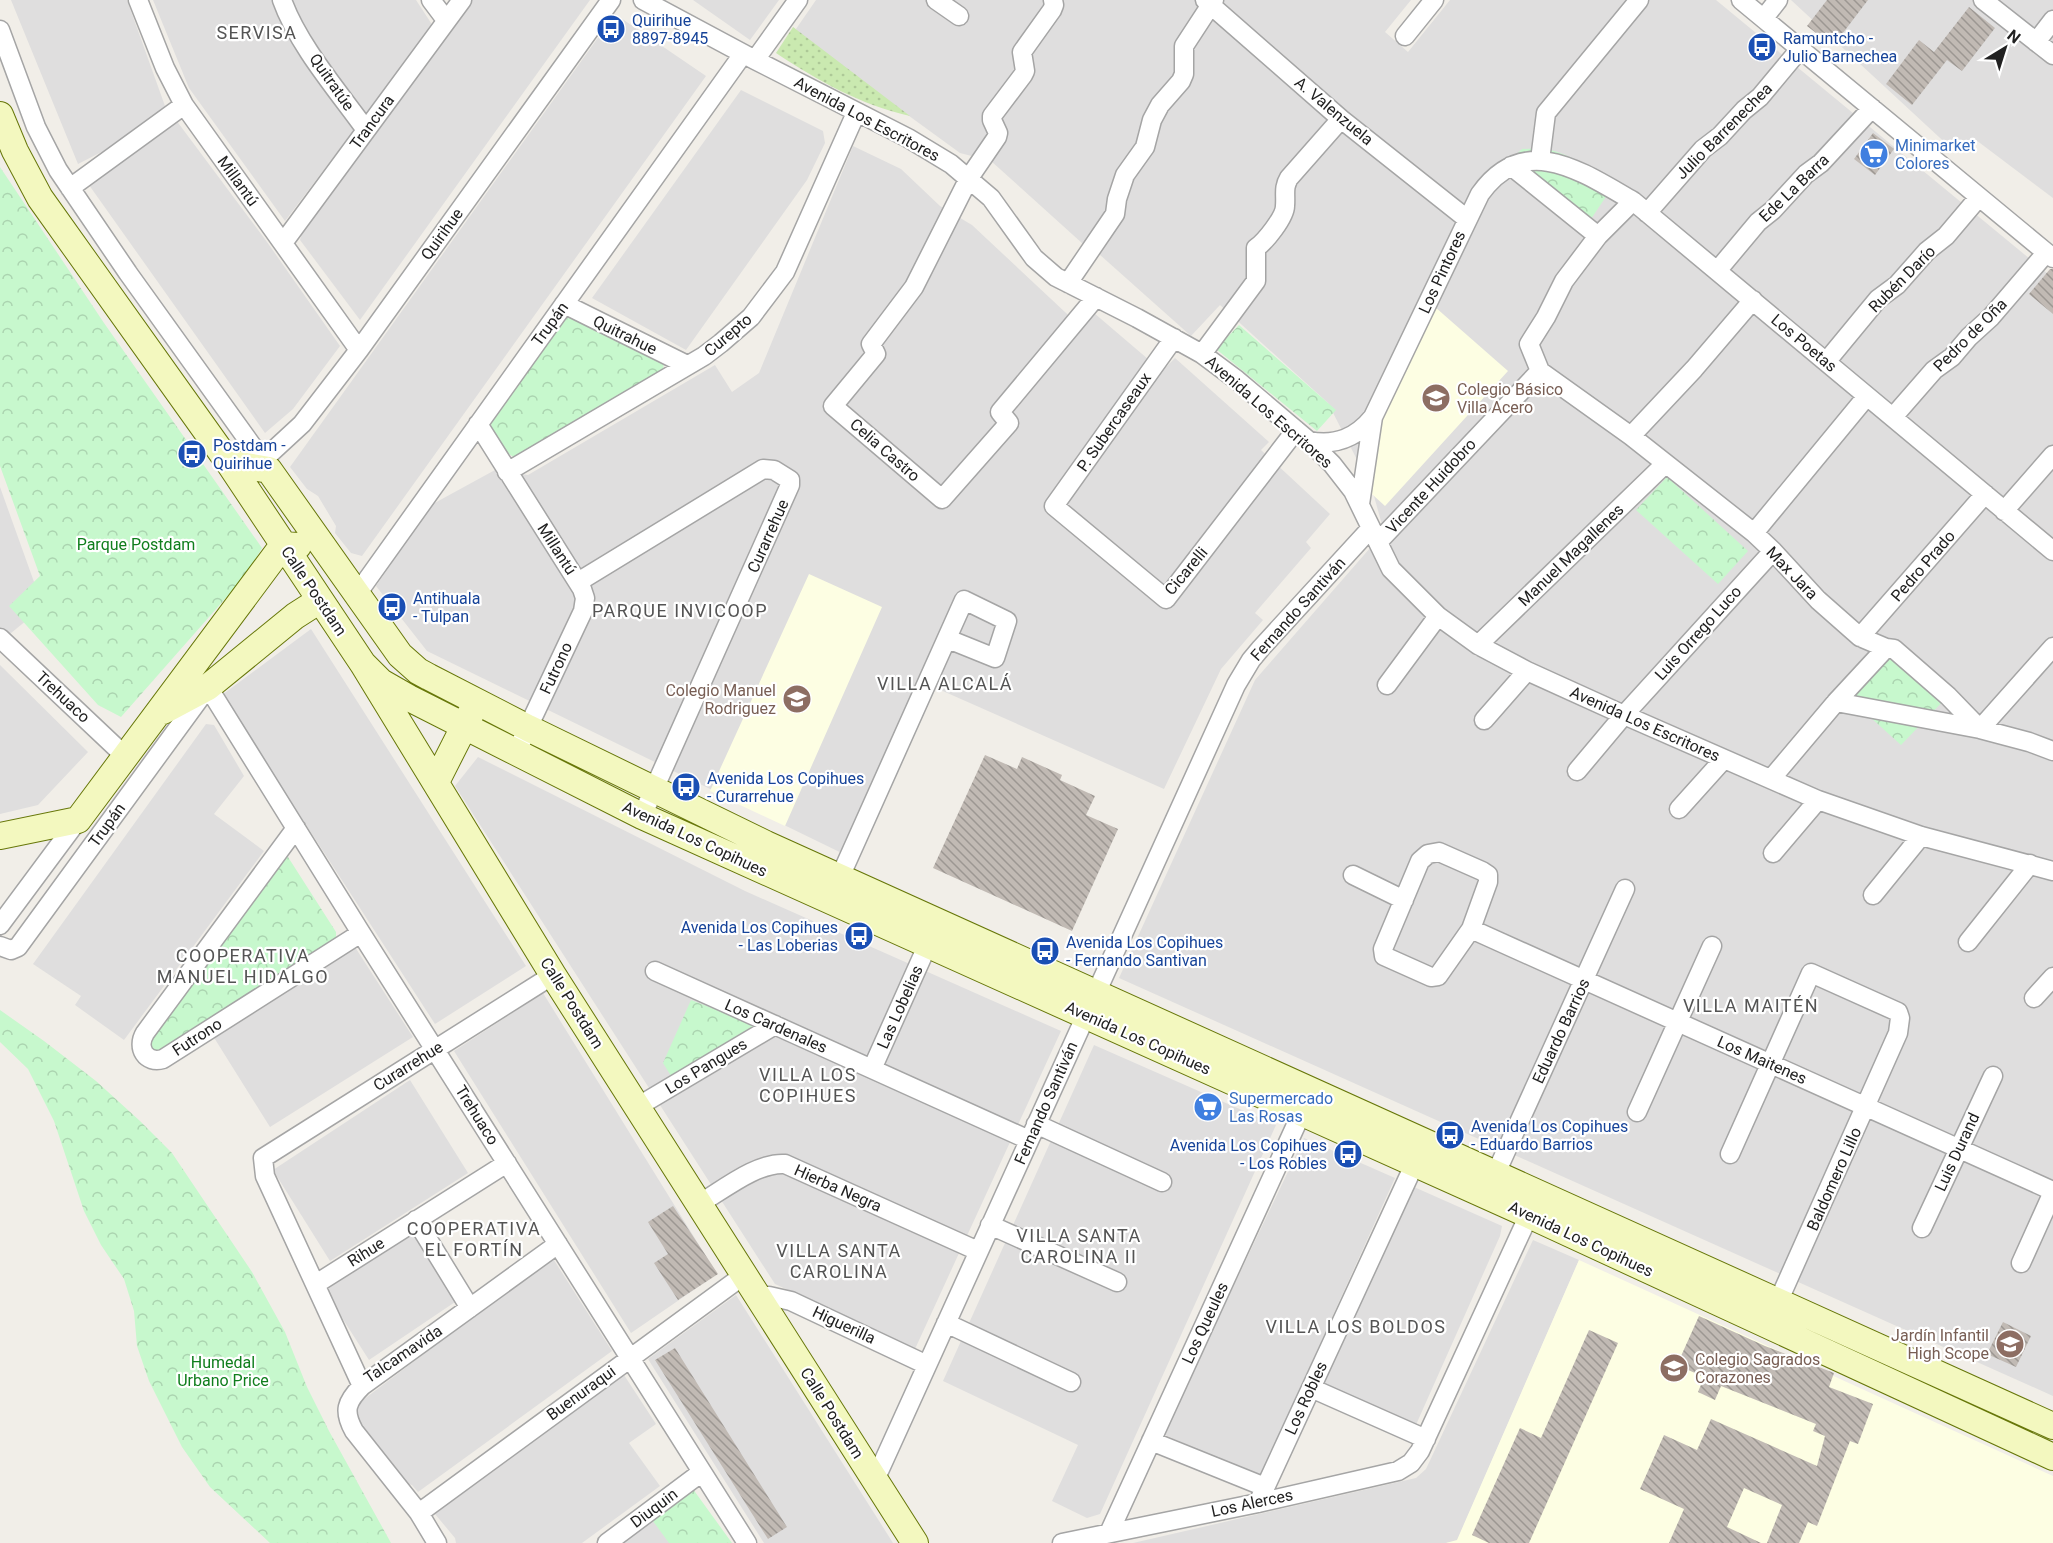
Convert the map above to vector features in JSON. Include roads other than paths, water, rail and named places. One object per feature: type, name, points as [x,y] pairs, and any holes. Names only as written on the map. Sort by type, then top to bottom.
[{"type":"main road","name":"Calle Postdam","points":[[0,115],[15,151],[40,198],[229,463],[363,664],[554,975],[915,1543]]},
{"type":"main road","points":[[229,463],[266,465]]},
{"type":"main road","name":"Calle Postdam","points":[[266,465],[392,644],[409,664],[476,701]]},
{"type":"main road","points":[[283,545],[310,549],[333,560]]},
{"type":"main road","name":"Trupán","points":[[78,820],[283,545]]},
{"type":"main road","name":"Trupán","points":[[155,715],[208,687],[280,627],[320,600]]},
{"type":"main road","name":"Avenida Los Copihues","points":[[363,664],[372,675],[391,688],[642,816],[928,944],[1091,1004],[1496,1173],[1534,1204],[1768,1324],[2053,1457]]},
{"type":"main road","points":[[436,782],[476,701]]},
{"type":"main road","name":"Avenida Los Copihues","points":[[476,701],[654,790],[840,878],[1302,1112],[1415,1163],[1534,1204],[1778,1301],[2052,1425]]},
{"type":"main road","points":[[0,836],[78,820]]},
{"type":"main road","points":[[1917,1395],[1956,1396],[2008,1417],[2052,1425]]},
{"type":"street","name":"Millantú","points":[[138,0],[165,68],[184,105],[359,350]]},
{"type":"street","name":"Quitratúe","points":[[282,0],[301,39],[366,130]]},
{"type":"street","points":[[431,0],[447,20]]},
{"type":"street","name":"Trancura","points":[[283,243],[462,0]]},
{"type":"street","name":"Quirihue","points":[[266,465],[359,350],[611,0]]},
{"type":"street","name":"Avenida Los Escritores","points":[[643,0],[916,143],[969,178],[998,206],[1034,258],[1045,269],[1202,354],[1237,380],[1302,436],[1343,478],[1360,504],[1391,569],[1438,616],[1478,645],[1527,671],[1818,800],[1921,836],[2053,871]]},
{"type":"street","name":"Trupán","points":[[357,594],[564,304],[749,57],[798,0]]},
{"type":"street","points":[[936,0],[959,16]]},
{"type":"street","points":[[969,178],[997,138],[998,133],[992,116],[1023,75],[1025,71],[1022,52],[1052,10],[1053,0]]},
{"type":"street","points":[[1405,36],[1434,0]]},
{"type":"street","points":[[1540,160],[1546,113],[1639,0]]},
{"type":"street","points":[[1741,0],[2050,255]]},
{"type":"street","points":[[1764,18],[1778,0]]},
{"type":"street","points":[[1983,0],[2053,55]]},
{"type":"street","points":[[1068,283],[1115,214],[1125,175],[1145,147],[1152,120],[1160,105],[1181,81],[1184,74],[1184,46],[1210,1]]},
{"type":"street","name":"A. Valenzuela","points":[[1210,1],[1341,119],[1467,219]]},
{"type":"street","points":[[2036,42],[2053,20]]},
{"type":"street","name":"Calle Postdam","points":[[0,30],[36,127],[58,170],[128,273],[266,465]]},
{"type":"street","name":"Julio Barrenechea","points":[[1640,207],[1720,136],[1744,110],[1760,98],[1800,49]]},
{"type":"street","points":[[70,188],[184,105]]},
{"type":"street","name":"Ede La Barra","points":[[1717,271],[1758,222],[1773,210],[1806,174],[1821,163],[1872,108]]},
{"type":"street","name":"Curepto","points":[[507,472],[712,350],[739,329],[773,290],[795,254],[856,113]]},
{"type":"street","points":[[1202,354],[1256,281],[1256,248],[1265,242],[1285,208],[1284,188],[1289,178],[1341,119]]},
{"type":"street","name":"Los Pintores","points":[[1360,504],[1366,451],[1373,417],[1467,219],[1487,184],[1495,176],[1511,166],[1540,160]]},
{"type":"street","name":"Los Poetas","points":[[1540,160],[1572,167],[1640,207],[2053,551]]},
{"type":"street","points":[[1511,166],[1598,236]]},
{"type":"street","name":"Celia Castro","points":[[969,178],[914,287],[871,344],[876,354],[833,406],[942,499],[1009,423],[1000,412],[1096,297]]},
{"type":"street","name":"Rubén Darío","points":[[1826,362],[1878,299],[1897,285],[1927,251],[1946,236],[1979,197]]},
{"type":"street","points":[[1540,371],[1529,344],[1564,281],[1598,236],[1640,207]]},
{"type":"street","name":"Pedro de Oña","points":[[1893,417],[1934,370],[1952,357],[2050,255]]},
{"type":"street","points":[[1631,436],[1694,369],[1753,300]]},
{"type":"street","name":"Quitrahue","points":[[564,304],[687,365]]},
{"type":"street","name":"P. Subercaseaux","points":[[1054,506],[1174,338]]},
{"type":"street","name":"Max Jara","points":[[1540,371],[1631,436],[1754,533],[1818,600],[1860,637],[1894,649],[1948,696],[1980,729]]},
{"type":"street","name":"Vicente Huidobro","points":[[1375,535],[1540,371]]},
{"type":"street","points":[[1754,533],[1867,396]]},
{"type":"street","name":"Los Pintores","points":[[1302,436],[1327,443],[1346,439],[1361,430],[1373,417]]},
{"type":"street","name":"Millantú","points":[[478,424],[578,582]]},
{"type":"street","name":"Cicarelli","points":[[1054,506],[1166,599],[1302,436]]},
{"type":"street","points":[[2004,511],[2053,455]]},
{"type":"street","name":"Manuel Magallenes","points":[[1478,645],[1665,464]]},
{"type":"street","name":"Curarrehue","points":[[578,582],[763,469],[774,470],[790,480],[790,485],[642,816]]},
{"type":"street","name":"Pedro Prado","points":[[1860,637],[1985,494]]},
{"type":"street","name":"Fernando Santiván","points":[[875,1480],[1244,671],[1261,648],[1375,535]]},
{"type":"street","name":"Luis Orrego Luco","points":[[1577,771],[1624,715],[1773,551]]},
{"type":"street","name":"Futrono","points":[[516,753],[583,611],[585,598],[578,582]]},
{"type":"street","points":[[1387,685],[1438,616]]},
{"type":"street","name":"Trehuaco","points":[[0,638],[125,756]]},
{"type":"street","points":[[840,878],[948,639]]},
{"type":"street","points":[[1980,729],[2053,647]]},
{"type":"street","points":[[1771,779],[1836,702],[1886,648]]},
{"type":"street","points":[[1484,720],[1527,671]]},
{"type":"street","name":"Trupán","points":[[0,946],[11,950],[18,947],[208,687]]},
{"type":"street","name":"Trehuaco","points":[[208,687],[747,1543]]},
{"type":"street","points":[[1836,702],[1980,729],[2053,751]]},
{"type":"street","points":[[1679,809],[1724,759]]},
{"type":"street","points":[[1773,853],[1818,800]]},
{"type":"street","name":"Trupán","points":[[0,925],[78,820]]},
{"type":"street","name":"Futrono","points":[[296,828],[145,1033],[141,1041],[142,1051],[150,1059],[164,1059],[361,933]]},
{"type":"street","points":[[1873,895],[1921,836]]},
{"type":"street","points":[[1439,852],[1488,875],[1488,882],[1471,929],[1438,976],[1431,977],[1384,956],[1383,949],[1420,861],[1428,854],[1439,852]]},
{"type":"street","points":[[1968,942],[2030,864]]},
{"type":"street","points":[[1353,875],[1404,900]]},
{"type":"street","name":"Eduardo Barrios","points":[[1496,1173],[1625,889]]},
{"type":"street","name":"Los Maitenes","points":[[1471,929],[2053,1192]]},
{"type":"street","name":"Las Lobelias","points":[[872,1070],[928,944]]},
{"type":"street","points":[[1637,1112],[1712,946]]},
{"type":"street","name":"Los Cardenales","points":[[655,971],[872,1070],[1162,1182]]},
{"type":"street","name":"Baldomero Lillo","points":[[1768,1324],[1898,1033],[1900,1018],[1898,1012],[1812,974],[1771,1064]]},
{"type":"street","name":"Curarrehue","points":[[263,1158],[554,975]]},
{"type":"street","points":[[2034,998],[2053,976]]},
{"type":"street","name":"Los Pangues","points":[[637,1107],[775,1025]]},
{"type":"street","points":[[1730,1154],[1771,1064]]},
{"type":"street","name":"Luis Durand","points":[[1922,1228],[1993,1076]]},
{"type":"street","name":"Los Queules","points":[[1109,1533],[1302,1112]]},
{"type":"street","name":"Talcamavida","points":[[263,1158],[265,1176],[362,1386],[558,1244]]},
{"type":"street","name":"Rihue","points":[[316,1284],[507,1163]]},
{"type":"street","name":"Los Robles","points":[[1261,1495],[1415,1163]]},
{"type":"street","name":"Hierba Negra","points":[[699,1204],[763,1167],[785,1164],[978,1251]]},
{"type":"street","points":[[2021,1263],[2053,1192]]},
{"type":"street","name":"Los Alerces","points":[[1062,1543],[1261,1495],[1398,1471],[1416,1458],[1426,1439],[1534,1204]]},
{"type":"street","points":[[416,1220],[470,1308]]},
{"type":"street","points":[[990,1225],[1117,1282]]},
{"type":"street","name":"Buenuraqui","points":[[419,1513],[744,1275]]},
{"type":"street","name":"Higuerilla","points":[[758,1296],[791,1301],[927,1365]]},
{"type":"street","points":[[946,1323],[1071,1382]]},
{"type":"street","points":[[362,1386],[349,1403],[347,1410],[350,1423],[419,1513],[437,1543]]},
{"type":"street","points":[[1311,1388],[1426,1439]]},
{"type":"street","name":"Los Alerces","points":[[1151,1441],[1261,1495]]},
{"type":"street","name":"Diuquin","points":[[607,1543],[702,1472]]},
{"type":"place","name":"Quirihue 8897-8945","points":[[611,29]]},
{"type":"place","name":"Ramuntcho - Julio Barnechea","points":[[1762,47]]},
{"type":"place","name":"Minimarket Colores","points":[[1874,154]]},
{"type":"place","name":"Colegio Básico Villa Acero","points":[[1436,398]]},
{"type":"place","name":"Postdam - Quirihue","points":[[192,454]]},
{"type":"place","name":"Antihuala - Tulpan","points":[[392,607]]},
{"type":"place","name":"Colegio Manuel Rodriguez","points":[[797,699]]},
{"type":"place","name":"Avenida Los Copihues - Curarrehue","points":[[686,787]]},
{"type":"place","name":"Avenida Los Copihues - Las Loberias","points":[[859,936]]},
{"type":"place","name":"Avenida Los Copihues - Fernando Santivan","points":[[1045,951]]},
{"type":"place","name":"Supermercado Las Rosas","points":[[1208,1107]]},
{"type":"place","name":"Avenida Los Copihues - Eduardo Barrios","points":[[1450,1135]]},
{"type":"place","name":"Avenida Los Copihues - Los Robles","points":[[1348,1154]]},
{"type":"place","name":"Jardín Infantil High Scope","points":[[2010,1344]]},
{"type":"place","name":"Colegio Sagrados Corazones","points":[[1674,1368]]},
{"type":"district","name":"SERVISA","points":[[257,32]]},
{"type":"district","name":"PARQUE INVICOOP","points":[[680,610]]},
{"type":"district","name":"VILLA ALCALÁ","points":[[945,683]]},
{"type":"district","name":"COOPERATIVA MANUEL HIDALGO","points":[[243,965]]},
{"type":"district","name":"VILLA MAITÉN","points":[[1751,1005]]},
{"type":"district","name":"VILLA LOS COPIHUES","points":[[808,1084]]},
{"type":"district","name":"COOPERATIVA EL FORTÍN","points":[[474,1238]]},
{"type":"district","name":"VILLA SANTA CAROLINA II","points":[[1079,1245]]},
{"type":"district","name":"VILLA SANTA CAROLINA","points":[[839,1260]]},
{"type":"district","name":"VILLA LOS BOLDOS","points":[[1356,1326]]},
{"type":"park label","name":"Parque Postdam","points":[[136,544]]},
{"type":"park label","name":"Humedal Urbano Price","points":[[223,1371]]}]
